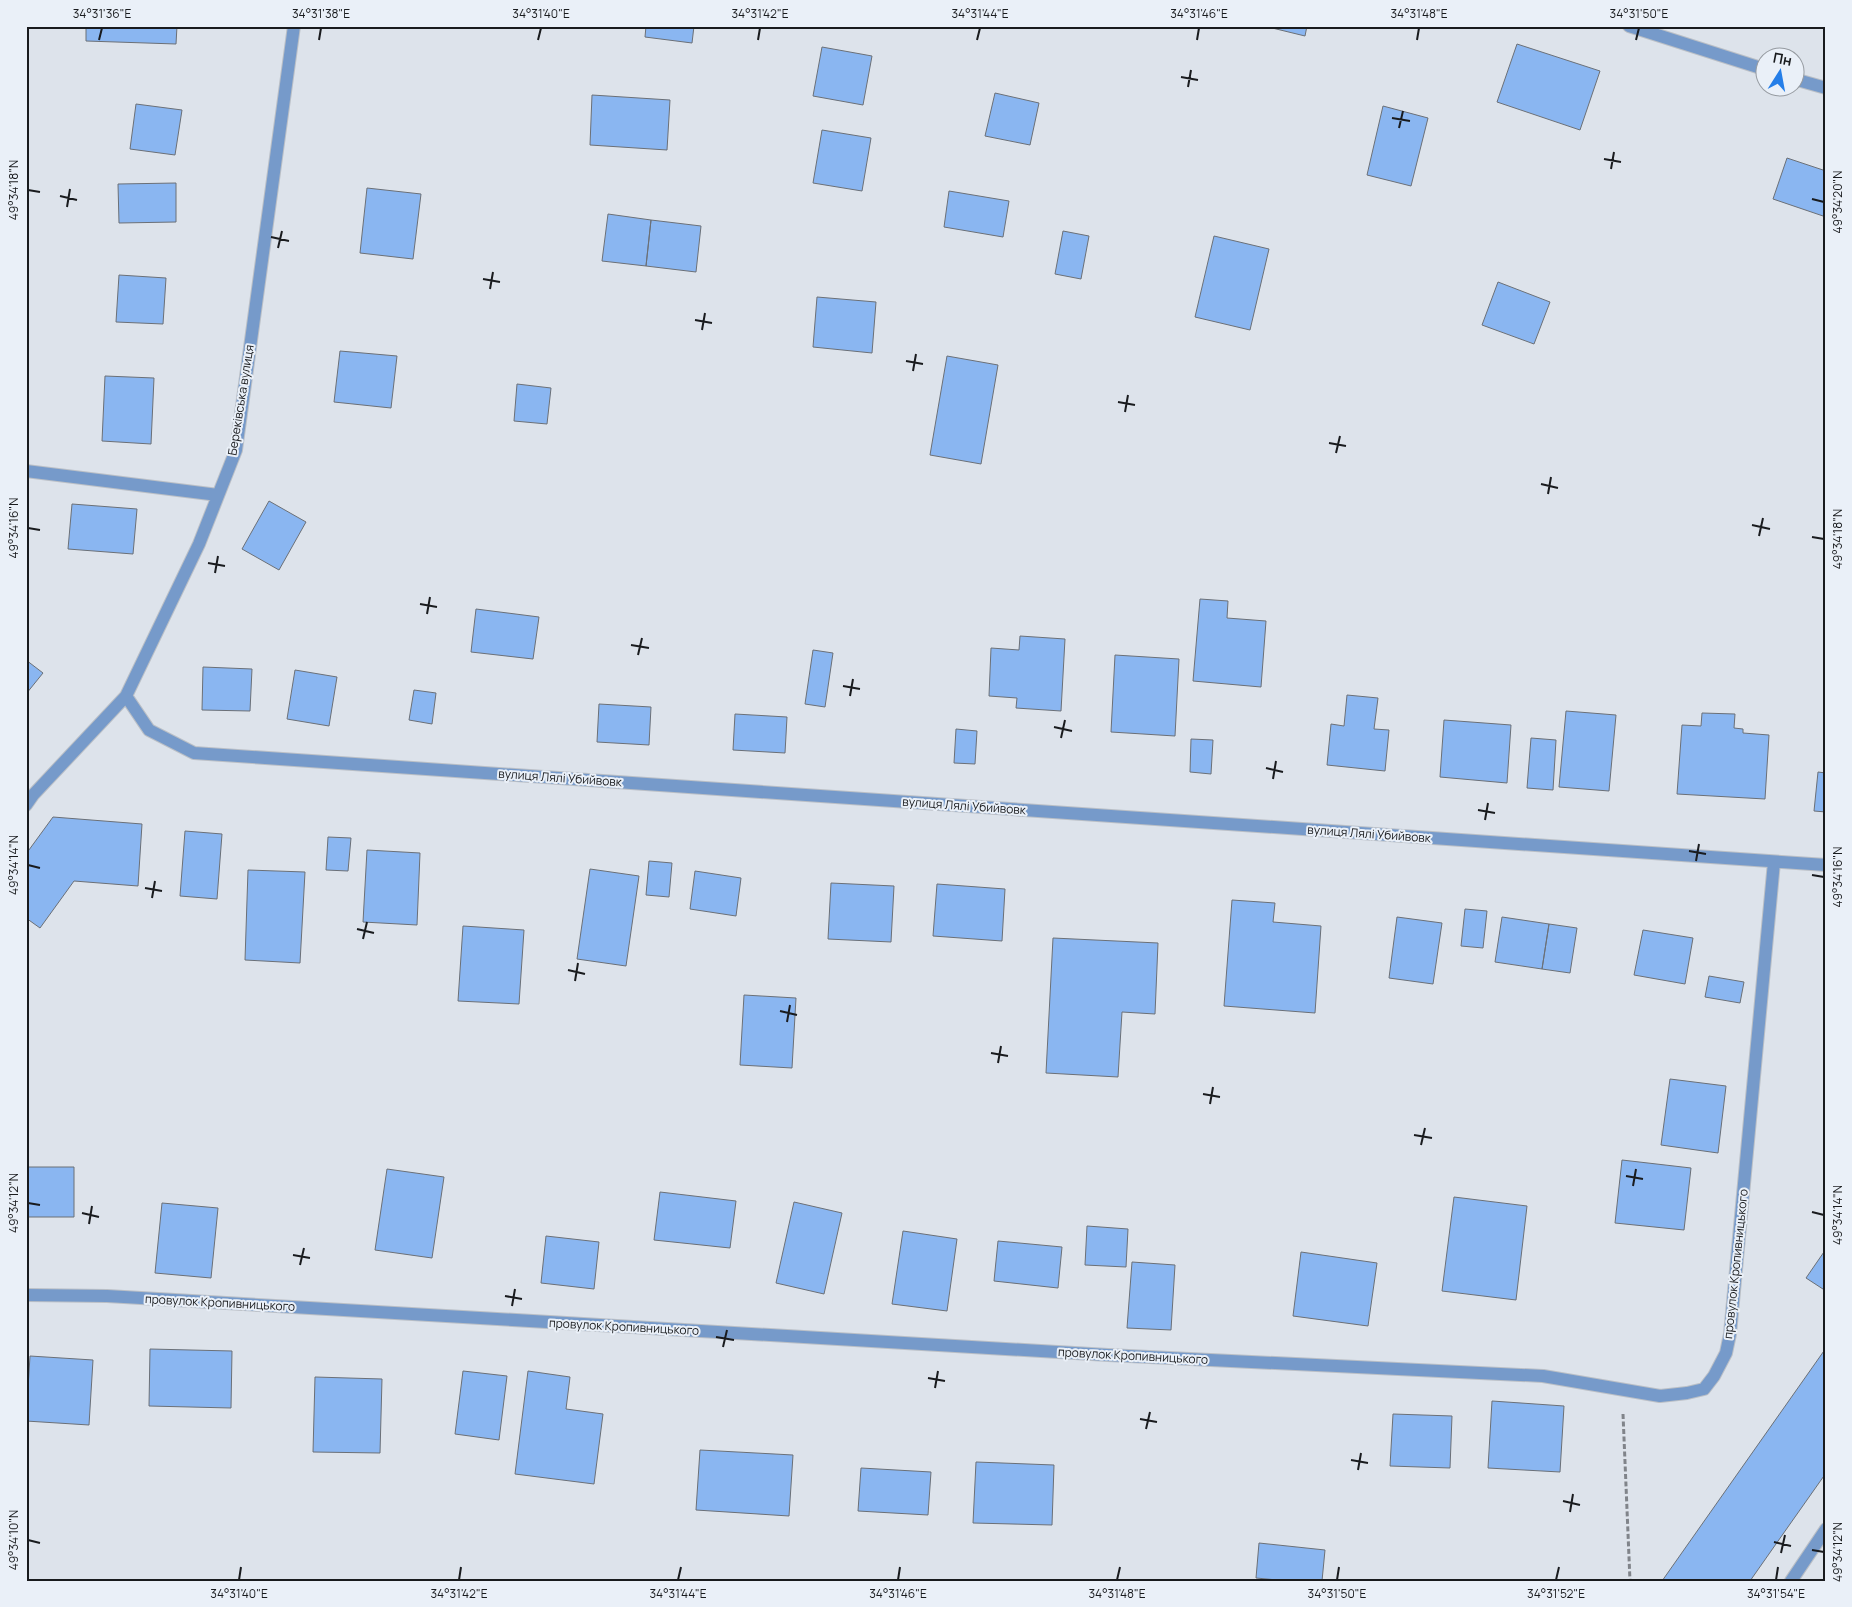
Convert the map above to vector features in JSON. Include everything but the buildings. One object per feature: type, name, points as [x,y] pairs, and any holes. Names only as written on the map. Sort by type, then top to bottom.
[{"type":"street","name":"Береківська вулиця","points":[[26,805],[33,795],[126,696],[200,544],[236,450],[294,26]]},
{"type":"street","points":[[1629,26],[1754,66]]},
{"type":"street","points":[[1804,82],[1826,88]]},
{"type":"street","points":[[26,471],[218,495]]},
{"type":"street","name":"вулиця Лялі Убийвовк","points":[[126,696],[149,730],[194,753],[1826,865]]},
{"type":"street","name":"провулок Кропивницького","points":[[26,1294],[107,1296],[1108,1355],[1543,1376],[1660,1396],[1686,1394],[1704,1389],[1714,1376],[1726,1352],[1731,1324],[1774,862]]},
{"type":"street","points":[[1791,1581],[1826,1529]]},
{"type":"path","points":[[1622,1389],[1630,1581]]}]
